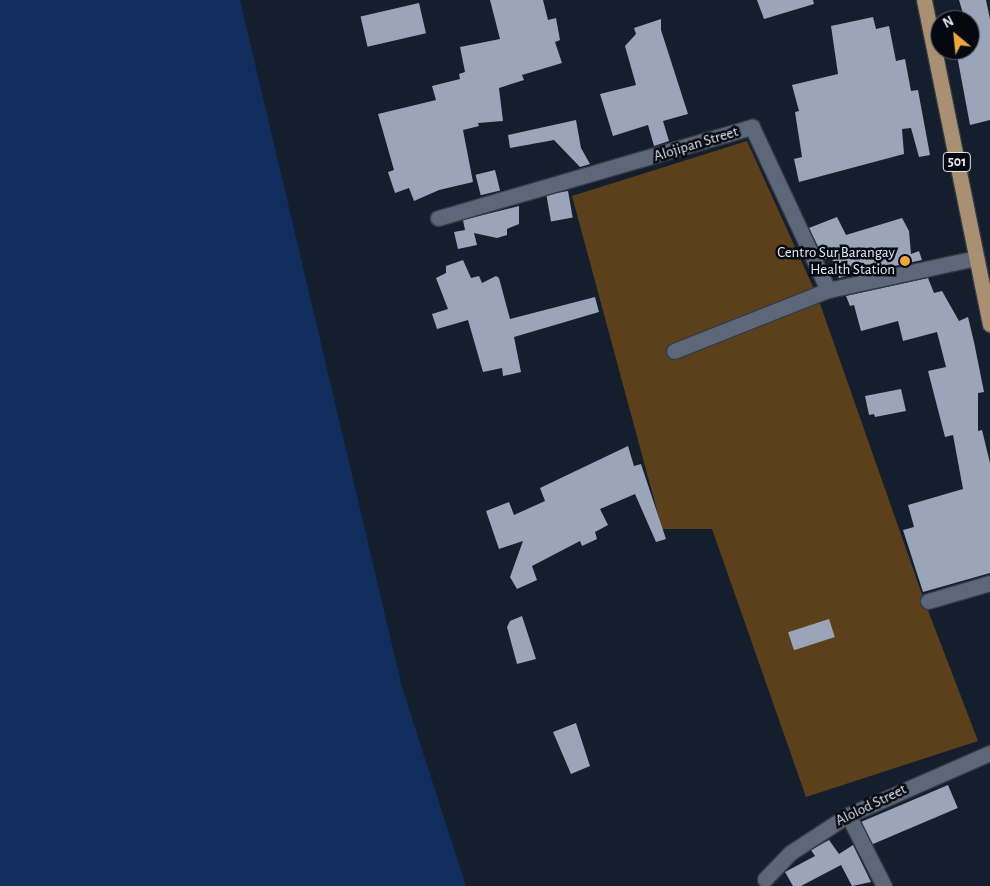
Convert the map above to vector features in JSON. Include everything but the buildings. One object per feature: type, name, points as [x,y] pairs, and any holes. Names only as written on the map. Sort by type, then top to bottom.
[{"type":"main road","name":"501","points":[[924,0],[990,324]]},
{"type":"street","name":"Alojipan Street","points":[[438,218],[752,127],[828,290]]},
{"type":"street","points":[[674,351],[828,290],[976,258]]},
{"type":"street","points":[[928,601],[990,583]]},
{"type":"street","name":"Alolod Street","points":[[765,879],[790,853],[848,815],[990,752]]},
{"type":"street","points":[[848,815],[884,886]]},
{"type":"shaded area","points":[[747,141],[818,298],[924,600],[978,741],[806,797],[712,529],[662,529],[572,196]]},
{"type":"water","points":[[0,0],[240,0],[402,687],[466,886],[0,886]]},
{"type":"place","name":"Centro Sur Barangay Health Station","points":[[905,261]]}]
